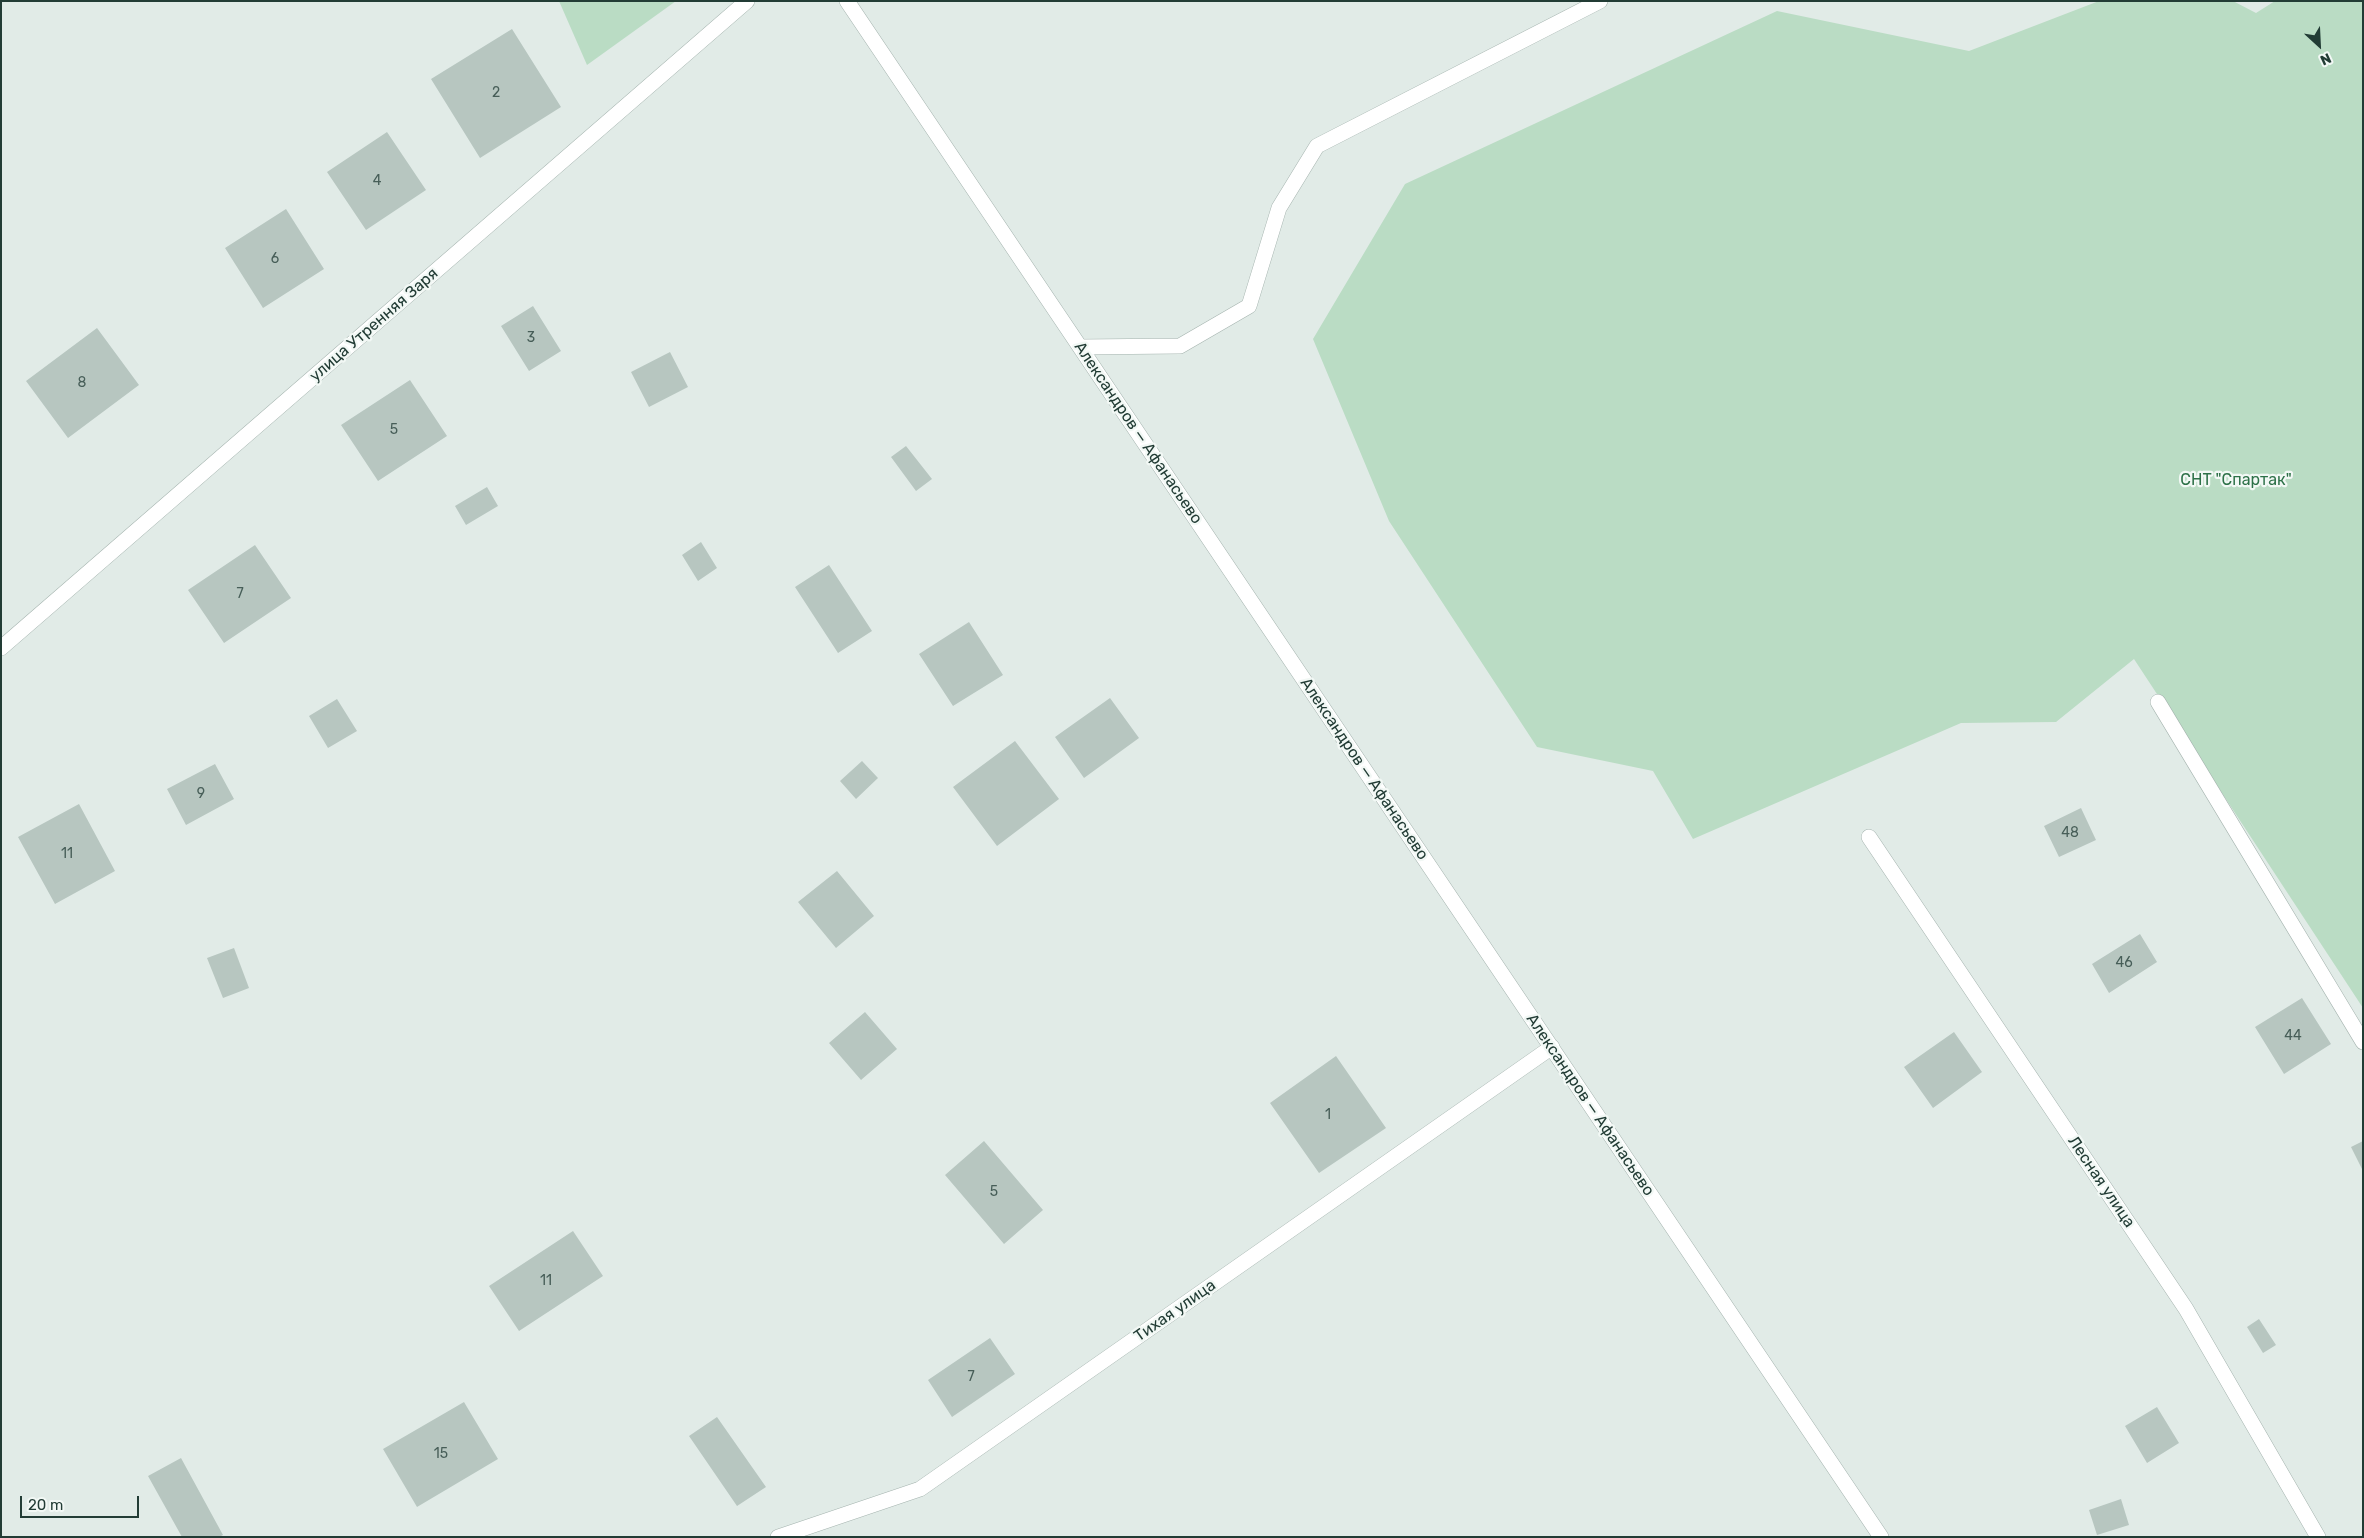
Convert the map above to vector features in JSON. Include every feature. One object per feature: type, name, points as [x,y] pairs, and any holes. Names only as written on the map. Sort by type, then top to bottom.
[{"type":"street","name":"улица Утренняя Заря","points":[[1,648],[747,1]]},
{"type":"street","name":"Александров — Афанасьево","points":[[847,1],[1881,1537]]},
{"type":"street","points":[[1080,346],[1180,346],[1249,306],[1279,208],[1318,146],[1600,1]]},
{"type":"street","points":[[2158,702],[2363,1042]]},
{"type":"street","name":"Лесная улица","points":[[1869,836],[2186,1309],[2318,1537]]},
{"type":"street","name":"Тихая улица","points":[[778,1537],[920,1490],[1552,1047]]},
{"type":"green space","points":[[559,1],[676,1],[587,65]]},
{"type":"green space","name":"СНТ \"Спартак\"","points":[[2099,1],[2233,1],[2256,13],[2275,1],[2363,1],[2363,1008],[2134,659],[2056,722],[1961,723],[1693,839],[1653,771],[1537,747],[1389,521],[1313,339],[1405,184],[1777,11],[1969,51]]},
{"type":"building","points":[[512,29],[561,107],[480,158],[431,79]]},
{"type":"building","points":[[387,132],[426,190],[366,230],[327,172]]},
{"type":"building","points":[[286,209],[324,269],[263,308],[225,248]]},
{"type":"building","points":[[533,306],[561,351],[529,371],[501,326]]},
{"type":"building","points":[[97,328],[139,385],[68,438],[26,381]]},
{"type":"building","points":[[670,352],[688,387],[649,407],[631,372]]},
{"type":"building","points":[[410,380],[447,436],[378,481],[341,425]]},
{"type":"building","points":[[906,446],[932,479],[916,491],[891,457]]},
{"type":"building","points":[[487,487],[498,506],[466,525],[455,506]]},
{"type":"building","points":[[701,542],[717,568],[698,581],[682,555]]},
{"type":"building","points":[[255,545],[291,598],[224,643],[188,590]]},
{"type":"building","points":[[829,565],[872,631],[838,653],[795,587]]},
{"type":"building","points":[[969,622],[1003,675],[953,706],[919,654]]},
{"type":"building","points":[[1110,698],[1139,738],[1084,778],[1055,737]]},
{"type":"building","points":[[337,699],[357,731],[328,748],[309,716]]},
{"type":"building","points":[[1015,741],[1059,799],[997,846],[953,787]]},
{"type":"building","points":[[862,761],[878,778],[856,799],[840,781]]},
{"type":"building","points":[[215,764],[234,799],[186,825],[167,789]]},
{"type":"building","points":[[79,804],[115,871],[55,904],[18,837]]},
{"type":"building","points":[[2081,808],[2096,840],[2059,857],[2044,826]]},
{"type":"building","points":[[837,871],[874,916],[836,948],[798,902]]},
{"type":"building","points":[[2140,934],[2157,962],[2109,993],[2092,964]]},
{"type":"building","points":[[234,948],[249,988],[223,998],[207,958]]},
{"type":"building","points":[[2302,998],[2331,1044],[2284,1074],[2255,1027]]},
{"type":"building","points":[[865,1012],[897,1049],[861,1080],[829,1043]]},
{"type":"building","points":[[1954,1032],[1982,1072],[1933,1108],[1904,1067]]},
{"type":"building","points":[[1336,1056],[1386,1128],[1319,1173],[1270,1103]]},
{"type":"building","points":[[984,1141],[1043,1210],[1004,1244],[945,1175]]},
{"type":"building","points":[[2363,1141],[2363,1171],[2351,1147]]},
{"type":"building","points":[[573,1231],[603,1276],[519,1331],[489,1286]]},
{"type":"building","points":[[2259,1319],[2276,1345],[2263,1353],[2247,1327]]},
{"type":"building","points":[[990,1338],[1015,1374],[952,1417],[928,1380]]},
{"type":"building","points":[[464,1402],[498,1459],[417,1507],[383,1449]]},
{"type":"building","points":[[2157,1407],[2179,1443],[2147,1463],[2125,1426]]},
{"type":"building","points":[[717,1417],[766,1487],[737,1506],[689,1436]]},
{"type":"building","points":[[181,1458],[223,1535],[219,1537],[182,1537],[148,1476]]},
{"type":"building","points":[[2121,1499],[2129,1525],[2097,1535],[2089,1510]]}]
